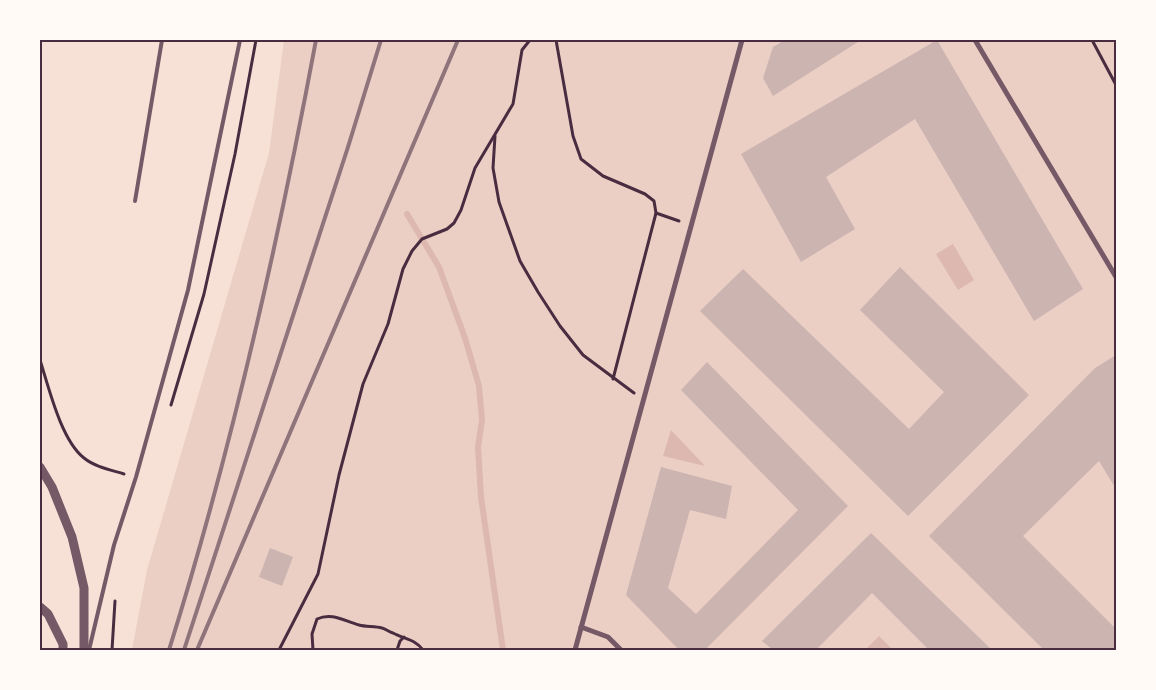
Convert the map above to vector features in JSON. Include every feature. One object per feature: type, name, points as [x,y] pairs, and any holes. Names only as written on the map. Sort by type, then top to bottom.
[{"type":"street","points":[[575,650],[742,40]]},
{"type":"street","points":[[975,40],[1116,277]]},
{"type":"street","points":[[40,467],[52,487],[72,537],[84,588],[84,650]]},
{"type":"street","points":[[40,607],[48,614],[63,644],[63,650]]},
{"type":"street","points":[[581,627],[608,637],[621,650]]},
{"type":"lane","points":[[135,201],[162,40]]},
{"type":"lane","points":[[89,650],[114,545],[136,477],[188,290],[240,40]]},
{"type":"path","points":[[279,650],[318,574],[339,475],[363,384],[388,324],[403,269],[412,251],[422,239],[447,229],[454,223],[462,210],[475,168],[514,104],[522,50],[530,40]]},
{"type":"path","points":[[556,40],[573,136],[581,159],[603,176],[645,194],[654,201],[656,213],[613,379]]},
{"type":"path","points":[[1092,40],[1116,85]]},
{"type":"path","points":[[495,135],[493,168],[499,202],[520,261],[560,326],[583,355],[629,391],[644,398]]},
{"type":"path","points":[[656,213],[692,225]]},
{"type":"path","points":[[40,360],[57,413],[74,448],[85,459],[127,475]]},
{"type":"path","points":[[112,650],[116,596]]},
{"type":"path","points":[[313,650],[312,634],[317,619],[328,616],[358,625],[382,628],[420,645],[423,650]]},
{"type":"path","points":[[397,650],[400,641],[404,637]]},
{"type":"shaded area","points":[[284,40],[1116,40],[1116,650],[132,650],[147,570],[269,153]]},
{"type":"shaded area","points":[[953,244],[974,280],[958,290],[936,254]]},
{"type":"shaded area","points":[[671,430],[705,466],[663,456]]},
{"type":"shaded area","points":[[879,636],[893,650],[865,650]]},
{"type":"building","points":[[785,40],[861,40],[773,96],[763,78],[773,47]]},
{"type":"building","points":[[937,40],[1083,289],[1034,321],[915,119],[826,177],[855,229],[801,262],[741,154]]},
{"type":"building","points":[[900,267],[1029,395],[908,516],[700,311],[743,269],[909,429],[944,392],[860,310]]},
{"type":"building","points":[[1116,355],[1116,489],[1099,461],[1023,536],[1116,629],[1116,650],[1044,650],[929,536],[1095,368]]},
{"type":"building","points":[[707,362],[848,506],[705,650],[679,650],[626,595],[661,467],[732,486],[726,519],[690,510],[668,588],[696,614],[798,510],[681,390]]},
{"type":"building","points":[[871,533],[992,650],[929,650],[872,593],[816,650],[773,650],[762,641]]},
{"type":"building","points":[[270,548],[293,557],[282,586],[259,577]]},
{"type":"waterway","points":[[407,214],[439,267],[465,338],[479,386],[482,420],[478,447],[481,497],[503,650]]},
{"type":"railway","points":[[169,650],[213,500],[252,347],[286,194],[316,40]]},
{"type":"railway","points":[[184,650],[381,40]]},
{"type":"railway","points":[[197,650],[458,40]]}]
